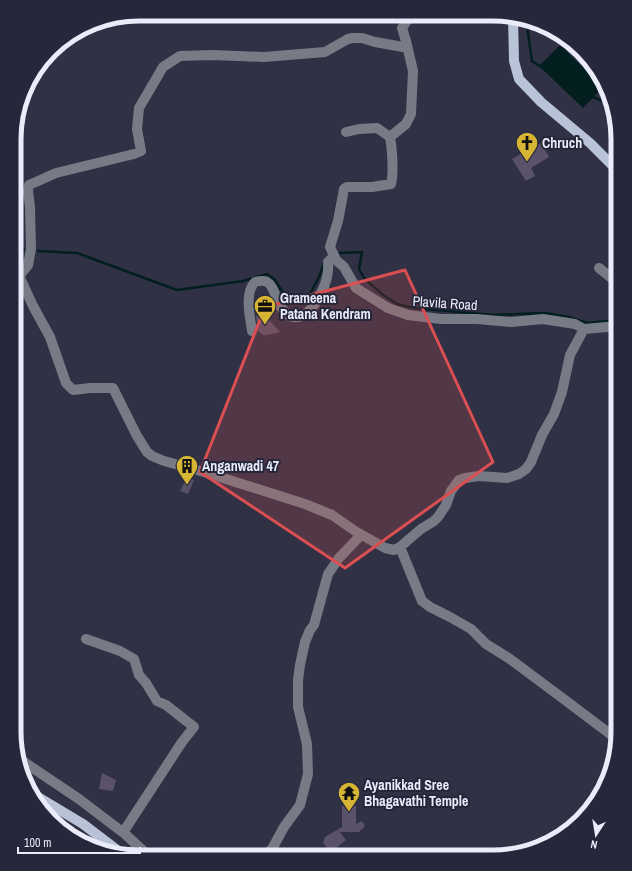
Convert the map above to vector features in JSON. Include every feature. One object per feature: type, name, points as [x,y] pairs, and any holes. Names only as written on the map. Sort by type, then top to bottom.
[{"type":"main road","points":[[513,23],[514,61],[519,79],[541,102],[590,143],[611,165]]},
{"type":"main road","points":[[42,800],[83,824],[114,847]]},
{"type":"street","points":[[390,137],[406,124],[411,114],[413,71],[402,28],[407,21]]},
{"type":"street","points":[[21,270],[28,265],[31,250],[29,185],[56,173],[141,151],[137,129],[139,108],[163,67],[180,56],[212,55],[264,57],[325,52],[348,39],[353,38],[362,38],[397,46],[403,46],[406,41]]},
{"type":"street","points":[[346,132],[377,128],[390,137]]},
{"type":"street","points":[[252,331],[249,294],[255,282],[265,280],[269,282],[283,311],[292,317],[301,317],[310,310],[320,295],[328,275],[328,262],[334,256],[330,247],[338,220],[344,189],[347,186],[372,187],[391,184],[393,174],[390,137]]},
{"type":"street","name":"Plavila Road","points":[[334,256],[336,260],[344,267],[356,288],[388,308],[408,316],[511,322],[543,319],[575,324],[584,329]]},
{"type":"street","points":[[599,268],[611,277]]},
{"type":"street","points":[[21,281],[50,337],[66,384],[73,390],[113,388],[147,452],[164,461],[305,504],[332,515],[361,535],[387,549],[394,550],[400,547],[438,517],[446,506],[451,491],[459,480],[479,476],[507,478],[526,470],[531,462],[542,434],[554,414],[562,392],[570,355],[584,329],[611,327]]},
{"type":"street","points":[[271,850],[284,827],[300,806],[308,774],[307,744],[299,712],[297,694],[300,665],[306,642],[310,630],[314,625],[328,574],[361,535]]},
{"type":"street","points":[[400,547],[422,601],[430,607],[471,629],[486,644],[510,659],[611,735]]},
{"type":"street","points":[[86,639],[120,651],[134,659],[139,675],[146,683],[157,701],[166,705],[194,727],[182,742],[124,831],[125,834]]},
{"type":"street","points":[[25,763],[78,799],[125,834],[142,850]]},
{"type":"street","points":[[135,850],[139,847]]},
{"type":"highlighted area","points":[[405,270],[493,462],[345,568],[200,472],[265,307]]},
{"type":"shaded area","points":[[560,45],[594,78],[600,90],[583,108],[539,66]]},
{"type":"building","name":"Chruch","points":[[541,143],[549,157],[531,168],[535,176],[526,181],[512,159]]},
{"type":"building","name":"Grameena Patana Kendram","points":[[261,315],[263,324],[268,319],[280,332],[268,335],[265,334],[266,337],[258,331],[256,316]]},
{"type":"building","name":"Anganwadi 47","points":[[187,477],[194,480],[188,494],[180,491]]},
{"type":"building","points":[[102,773],[116,780],[113,791],[99,789]]},
{"type":"building","points":[[342,806],[356,806],[356,824],[362,821],[365,826],[359,832],[340,832],[346,840],[334,850],[329,850],[323,843],[325,837],[342,827]]},
{"type":"waterway","points":[[508,22],[511,24]]},
{"type":"waterway","points":[[516,24],[527,26]]},
{"type":"waterway","points":[[527,26],[532,61],[541,67]]},
{"type":"waterway","points":[[593,97],[605,102]]},
{"type":"waterway","points":[[38,251],[77,253],[177,290],[243,281],[267,274],[274,279],[290,303],[308,298],[319,277],[324,263]]},
{"type":"waterway","points":[[340,253],[362,252],[359,269],[364,278],[382,294],[397,304],[414,308],[493,315],[545,313],[569,317],[587,323],[611,321]]},
{"type":"waterway","points":[[63,822],[88,838]]},
{"type":"place","name":"Chruch","points":[[527,162]]},
{"type":"place","name":"Grameena Patana Kendram","points":[[265,326]]},
{"type":"place","name":"Anganwadi 47","points":[[187,486]]},
{"type":"place","name":"Ayanikkad Sree Bhagavathi Temple","points":[[349,812]]}]
